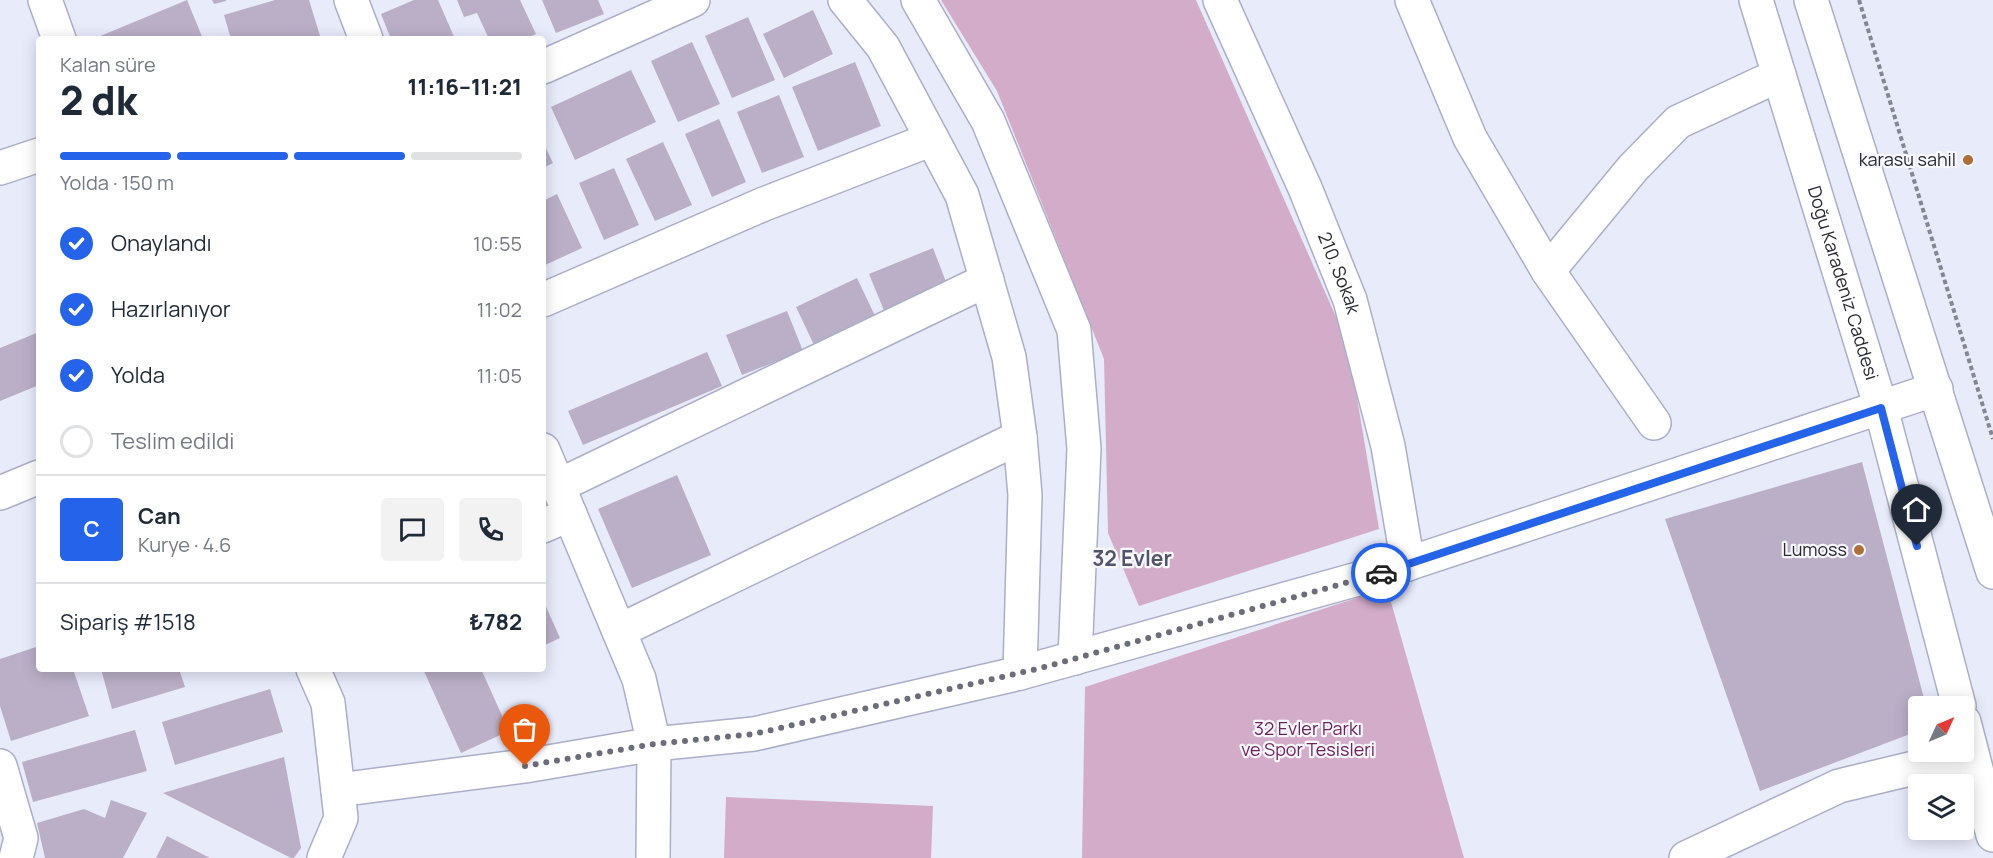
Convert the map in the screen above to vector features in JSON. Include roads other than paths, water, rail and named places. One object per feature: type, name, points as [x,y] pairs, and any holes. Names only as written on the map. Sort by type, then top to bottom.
[{"type":"street","points":[[45,0],[58,36]]},
{"type":"street","points":[[351,0],[365,36]]},
{"type":"street","points":[[546,66],[693,0]]},
{"type":"street","points":[[845,0],[884,47],[962,195],[1009,357],[1025,495],[1020,673]]},
{"type":"street","points":[[918,0],[988,121],[1074,330],[1084,448],[1075,658]]},
{"type":"street","name":"210. Sokak","points":[[1220,0],[1305,188],[1350,300],[1388,446],[1408,564]]},
{"type":"street","points":[[1412,0],[1470,138],[1548,271],[1653,423]]},
{"type":"street","name":"Doğu Karadeniz Caddesi","points":[[1756,0],[1881,408],[1956,696]]},
{"type":"street","points":[[1811,0],[1993,572]]},
{"type":"street","points":[[1548,271],[1633,168],[1678,122],[1779,75]]},
{"type":"street","points":[[546,299],[764,204],[932,139]]},
{"type":"street","points":[[0,168],[36,156]]},
{"type":"street","points":[[557,509],[987,280]]},
{"type":"street","points":[[338,790],[525,766],[654,744],[754,734],[1020,673],[1408,564],[1936,389]]},
{"type":"street","points":[[619,631],[1020,437]]},
{"type":"street","points":[[546,463],[557,509],[619,631],[639,679],[654,744],[653,858]]},
{"type":"street","points":[[0,493],[36,478]]},
{"type":"street","points":[[314,672],[328,703],[341,818],[324,858]]},
{"type":"street","points":[[1686,858],[1839,786],[1939,762]]},
{"type":"street","points":[[1974,762],[1993,835]]},
{"type":"street","points":[[0,766],[21,838],[16,858]]},
{"type":"place","name":"karasu sahil","points":[[1968,160]]},
{"type":"place","name":"Lumoss","points":[[1859,550]]},
{"type":"district","name":"32 Evler","points":[[1132,559]]},
{"type":"park label","name":"32 Evler Parkı ve Spor Tesisleri","points":[[1308,739]]}]
